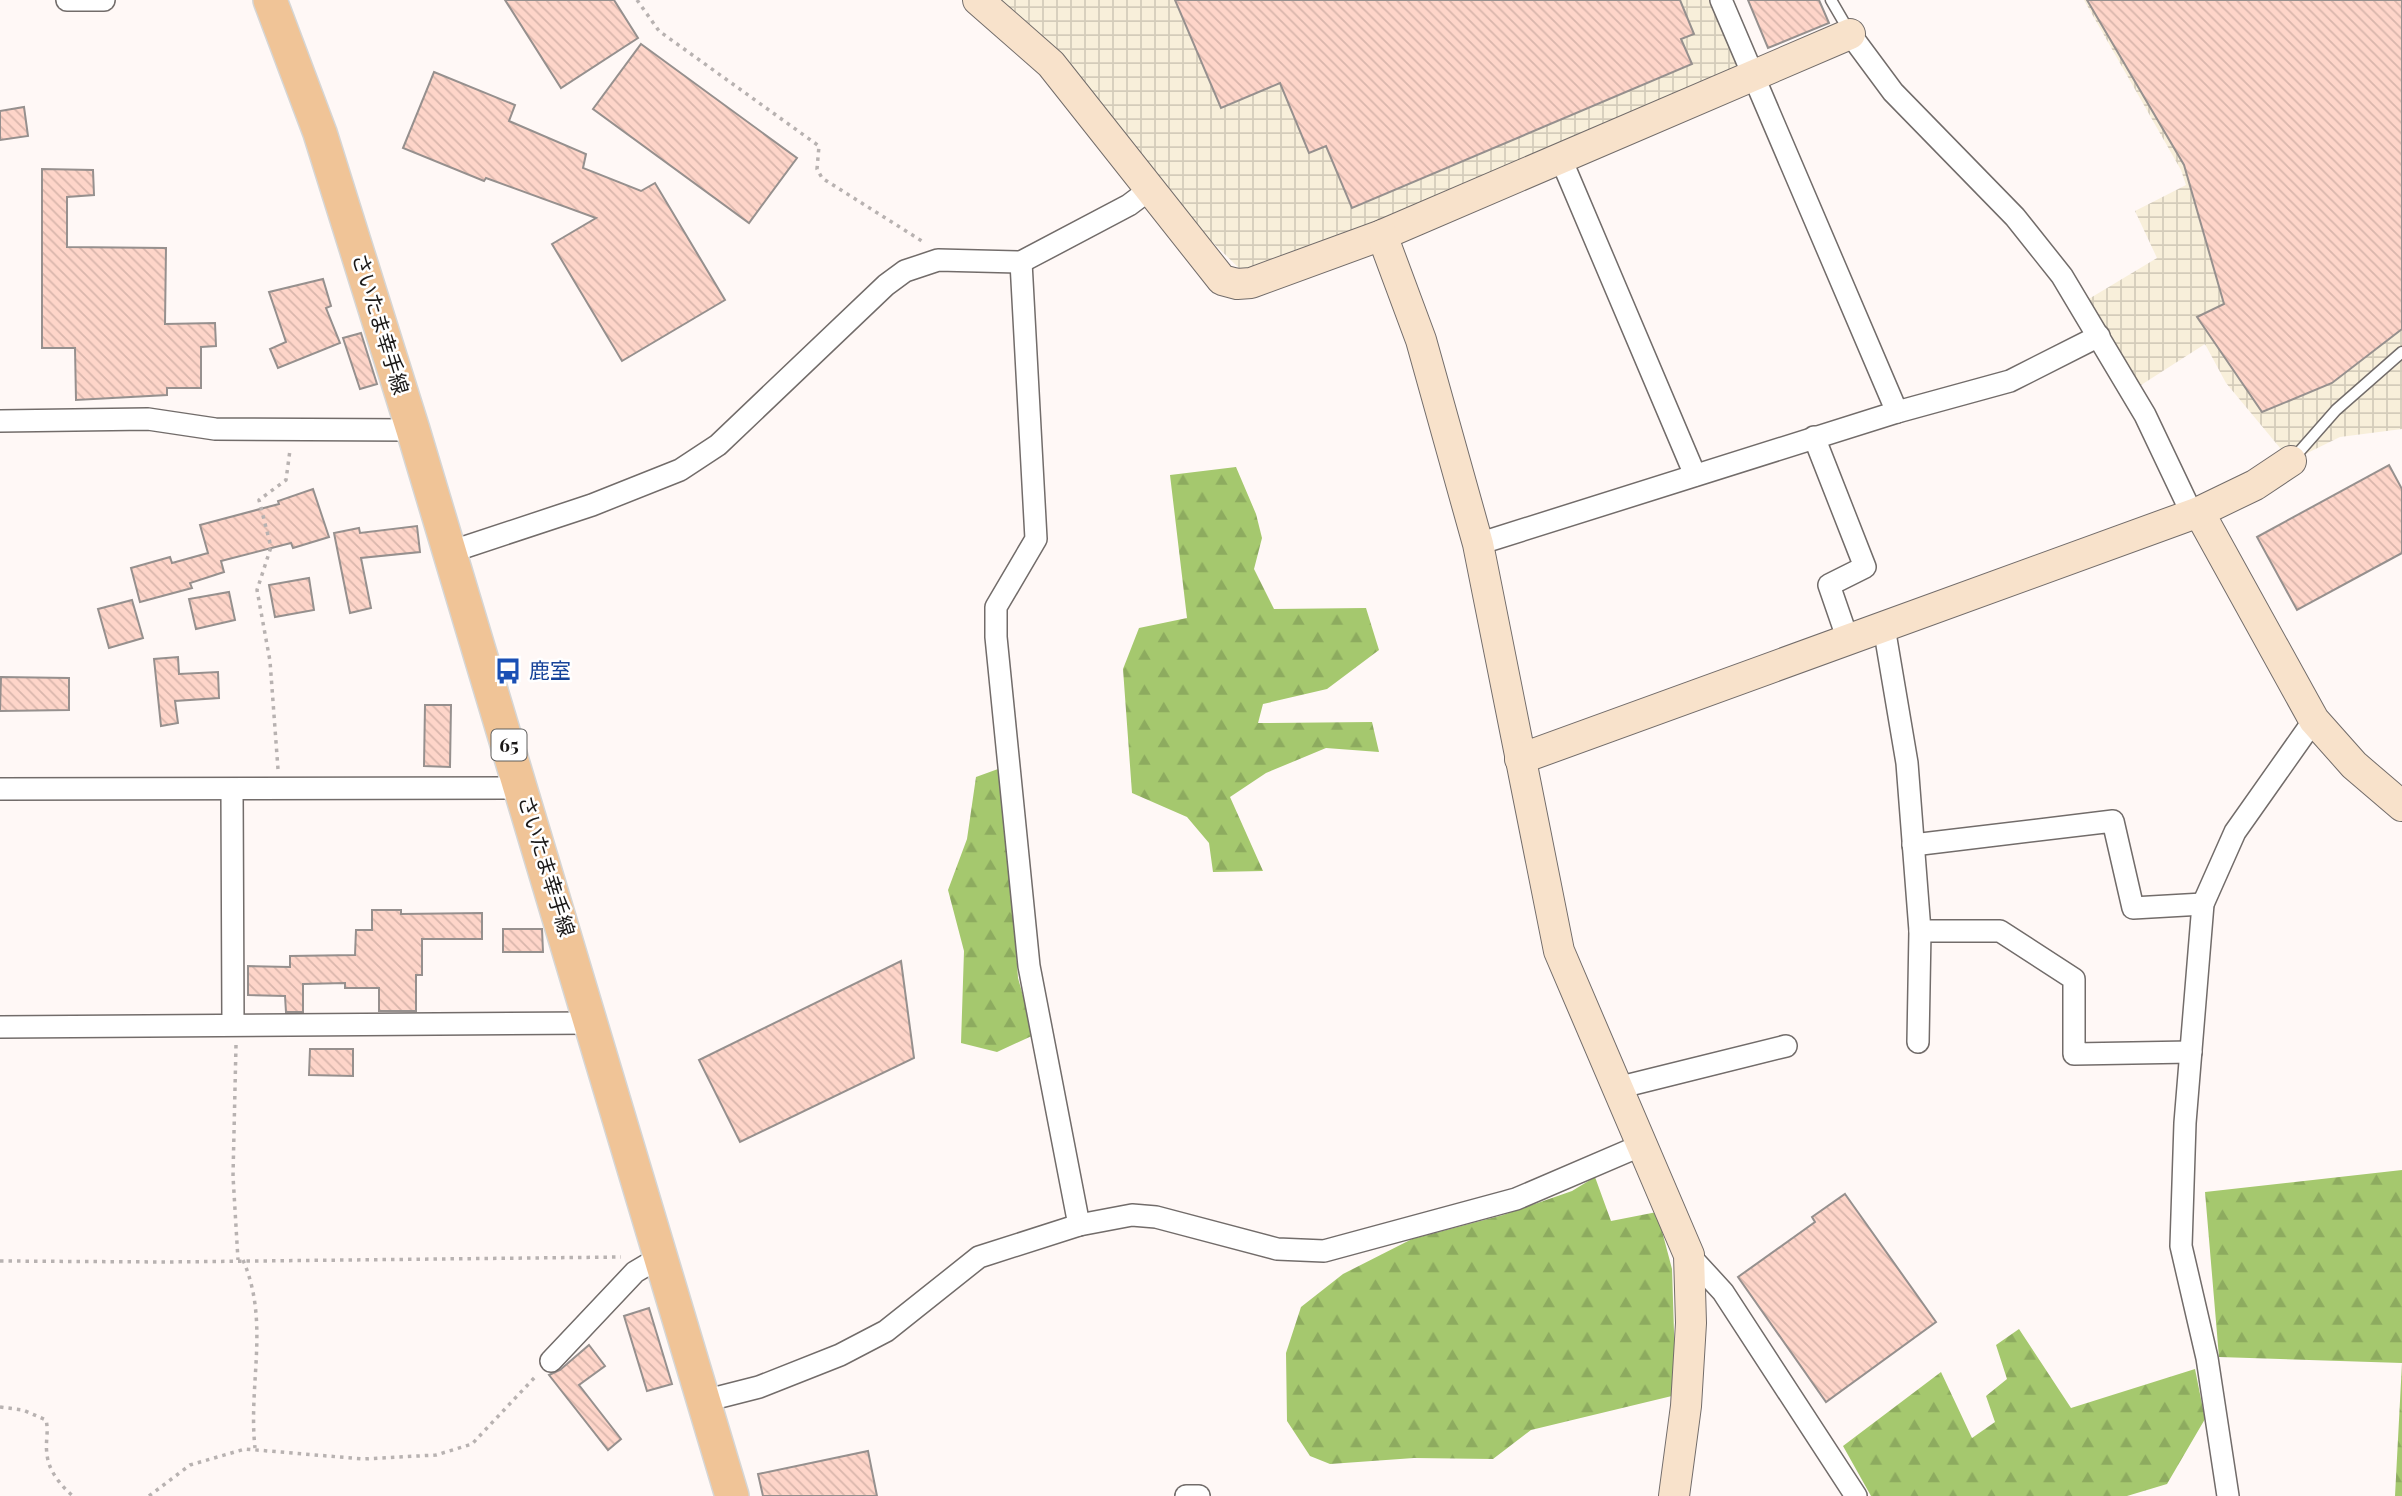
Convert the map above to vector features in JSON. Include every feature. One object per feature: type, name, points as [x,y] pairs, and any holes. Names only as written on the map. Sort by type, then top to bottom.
[{"type":"main road","name":"さいたま幸手線","points":[[270,0],[316,121],[413,430],[523,788],[732,1496]]},
{"type":"street","points":[[67,0],[104,0]]},
{"type":"street","points":[[978,0],[1051,64],[1222,280],[1237,284],[1251,282],[1382,235],[1850,34],[1893,92],[2015,217],[2062,276],[2145,415],[2195,513],[2314,720],[2354,765],[2402,806]]},
{"type":"street","points":[[1721,0],[1897,412]]},
{"type":"street","points":[[1561,159],[1695,475]]},
{"type":"street","points":[[450,552],[592,505],[680,470],[718,446],[886,285],[905,271],[938,260],[1021,262],[1129,205],[1149,190]]},
{"type":"street","points":[[1382,235],[1421,340],[1478,544],[1559,951],[1689,1255],[1723,1292],[1856,1496]]},
{"type":"street","points":[[1021,262],[1036,539],[996,607],[996,637],[1029,966],[1079,1225]]},
{"type":"street","points":[[1478,544],[1897,412],[2010,381],[2099,336]]},
{"type":"street","points":[[0,421],[148,419],[215,429],[413,430]]},
{"type":"street","points":[[1814,438],[1865,567],[1829,585],[1849,640]]},
{"type":"street","points":[[1520,759],[2195,513],[2255,485],[2291,461]]},
{"type":"street","points":[[1884,627],[1908,763],[1920,931],[1918,1042]]},
{"type":"street","points":[[2228,1496],[2207,1358],[2181,1246],[2190,1052],[2203,904],[2235,832],[2314,720]]},
{"type":"street","points":[[0,789],[523,788]]},
{"type":"street","points":[[232,789],[235,1024]]},
{"type":"street","points":[[1913,845],[2113,821],[2133,908],[2203,904]]},
{"type":"street","points":[[1920,931],[2000,931],[2074,979],[2074,1054],[2190,1052]]},
{"type":"street","points":[[0,1027],[592,1023]]},
{"type":"street","points":[[1617,1088],[1786,1046]]},
{"type":"street","points":[[704,1401],[759,1387],[840,1354],[886,1331],[979,1257],[1079,1225],[1132,1215],[1156,1217],[1277,1249],[1324,1251],[1516,1199],[1642,1145]]},
{"type":"street","points":[[1674,1496],[1686,1406],[1691,1323],[1689,1255]]},
{"type":"street","points":[[551,1360],[635,1272],[662,1256]]},
{"type":"street","points":[[1186,1496],[1199,1496]]},
{"type":"lane","points":[[1831,0],[1850,34]]},
{"type":"lane","points":[[2291,461],[2336,410],[2402,352]]},
{"type":"path","points":[[637,0],[659,32],[819,146],[817,169],[822,178],[936,250],[938,260]]},
{"type":"path","points":[[280,789],[270,661],[257,590],[271,547],[259,500],[286,480],[290,458],[288,429]]},
{"type":"path","points":[[235,1024],[233,1176],[241,1260],[256,1301],[259,1343],[252,1426],[255,1448]]},
{"type":"path","points":[[0,1261],[662,1256]]},
{"type":"path","points":[[149,1496],[190,1465],[255,1448],[297,1455],[363,1459],[436,1455],[472,1444],[551,1360]]},
{"type":"path","points":[[0,1407],[23,1410],[46,1420],[49,1431],[47,1455],[58,1482],[73,1496]]},
{"type":"shaded area","points":[[998,0],[1712,0],[1742,70],[1406,213],[1242,271],[1203,233],[1049,43]]},
{"type":"shaded area","points":[[2084,0],[2402,0],[2402,429],[2340,437],[2291,461],[2226,383],[2205,344],[2138,387],[2087,300],[2157,258],[2135,211],[2186,185],[2181,170]]},
{"type":"green space","points":[[1236,467],[1256,514],[1262,538],[1254,569],[1274,609],[1366,608],[1379,650],[1327,689],[1263,704],[1258,723],[1372,722],[1379,752],[1326,748],[1266,773],[1230,797],[1263,871],[1213,872],[1209,843],[1187,817],[1132,793],[1123,669],[1139,628],[1187,618],[1170,475]]},
{"type":"green space","points":[[998,769],[1012,893],[1018,978],[1034,1035],[997,1052],[961,1043],[964,951],[948,890],[967,839],[976,777]]},
{"type":"green space","points":[[2402,1170],[2402,1363],[2219,1357],[2205,1192]]},
{"type":"green space","points":[[1595,1177],[1611,1221],[1657,1212],[1672,1269],[1676,1395],[1531,1430],[1493,1459],[1414,1458],[1330,1464],[1310,1456],[1287,1421],[1286,1353],[1301,1307],[1343,1274],[1412,1239],[1503,1215],[1572,1191]]},
{"type":"green space","points":[[2019,1329],[2071,1408],[2195,1369],[2205,1419],[2167,1484],[2127,1496],[1871,1496],[1843,1446],[1941,1372],[1972,1438],[1995,1422],[1986,1396],[2007,1379],[1996,1345]]},
{"type":"green space","points":[[2402,1363],[2402,1496],[2395,1496]]},
{"type":"building","points":[[505,0],[614,0],[638,38],[561,88]]},
{"type":"building","points":[[1175,0],[1680,0],[1694,34],[1681,39],[1692,64],[1352,208],[1326,146],[1309,153],[1280,83],[1221,108]]},
{"type":"building","points":[[1748,0],[1819,0],[1829,23],[1768,48]]},
{"type":"building","points":[[2087,0],[2402,0],[2402,329],[2332,383],[2262,412],[2197,317],[2224,304],[2184,165]]},
{"type":"building","points":[[641,44],[797,158],[749,223],[593,109]]},
{"type":"building","points":[[434,72],[515,105],[509,121],[586,154],[583,168],[641,191],[655,183],[725,300],[622,361],[552,244],[596,218],[486,178],[484,181],[403,148]]},
{"type":"building","points":[[24,107],[28,136],[0,140],[0,111]]},
{"type":"building","points":[[42,169],[93,170],[94,195],[67,197],[67,247],[166,248],[165,324],[215,323],[216,346],[201,347],[201,388],[167,388],[167,395],[76,400],[75,348],[42,348]]},
{"type":"building","points":[[323,279],[331,306],[326,308],[340,343],[278,368],[270,349],[286,342],[269,292]]},
{"type":"building","points":[[361,333],[377,384],[360,389],[343,338]]},
{"type":"building","points":[[2389,465],[2402,489],[2402,553],[2297,610],[2257,537]]},
{"type":"building","points":[[313,489],[329,537],[293,548],[291,543],[221,561],[224,572],[190,583],[192,588],[140,602],[131,568],[170,557],[172,563],[208,553],[200,525],[279,504],[278,501]]},
{"type":"building","points":[[417,526],[420,552],[361,558],[371,608],[350,613],[334,533],[359,528],[360,533]]},
{"type":"building","points":[[309,578],[314,610],[275,617],[269,585]]},
{"type":"building","points":[[229,592],[235,620],[196,629],[189,599]]},
{"type":"building","points":[[132,600],[143,638],[109,648],[98,609]]},
{"type":"building","points":[[178,657],[179,674],[218,672],[219,698],[175,701],[178,723],[161,726],[154,659]]},
{"type":"building","points":[[1,677],[69,678],[69,710],[0,711]]},
{"type":"building","points":[[425,705],[451,705],[450,767],[424,766]]},
{"type":"building","points":[[372,910],[401,910],[401,914],[482,913],[482,939],[422,939],[422,975],[416,975],[416,1011],[379,1011],[379,988],[345,988],[345,983],[303,984],[303,1012],[286,1012],[285,996],[248,995],[248,966],[290,967],[290,956],[355,955],[356,930],[372,930]]},
{"type":"building","points":[[503,929],[542,929],[543,952],[503,952]]},
{"type":"building","points":[[901,961],[914,1058],[740,1142],[699,1060]]},
{"type":"building","points":[[310,1049],[353,1049],[353,1076],[309,1075]]},
{"type":"building","points":[[1845,1194],[1936,1322],[1826,1402],[1738,1277],[1815,1222],[1812,1217]]},
{"type":"building","points":[[649,1308],[672,1384],[647,1391],[624,1316]]},
{"type":"building","points":[[589,1345],[605,1366],[579,1385],[621,1439],[608,1450],[549,1375],[560,1370]]},
{"type":"building","points":[[868,1451],[877,1496],[763,1496],[758,1474]]},
{"type":"place","name":"鹿室","points":[[508,671]]}]
